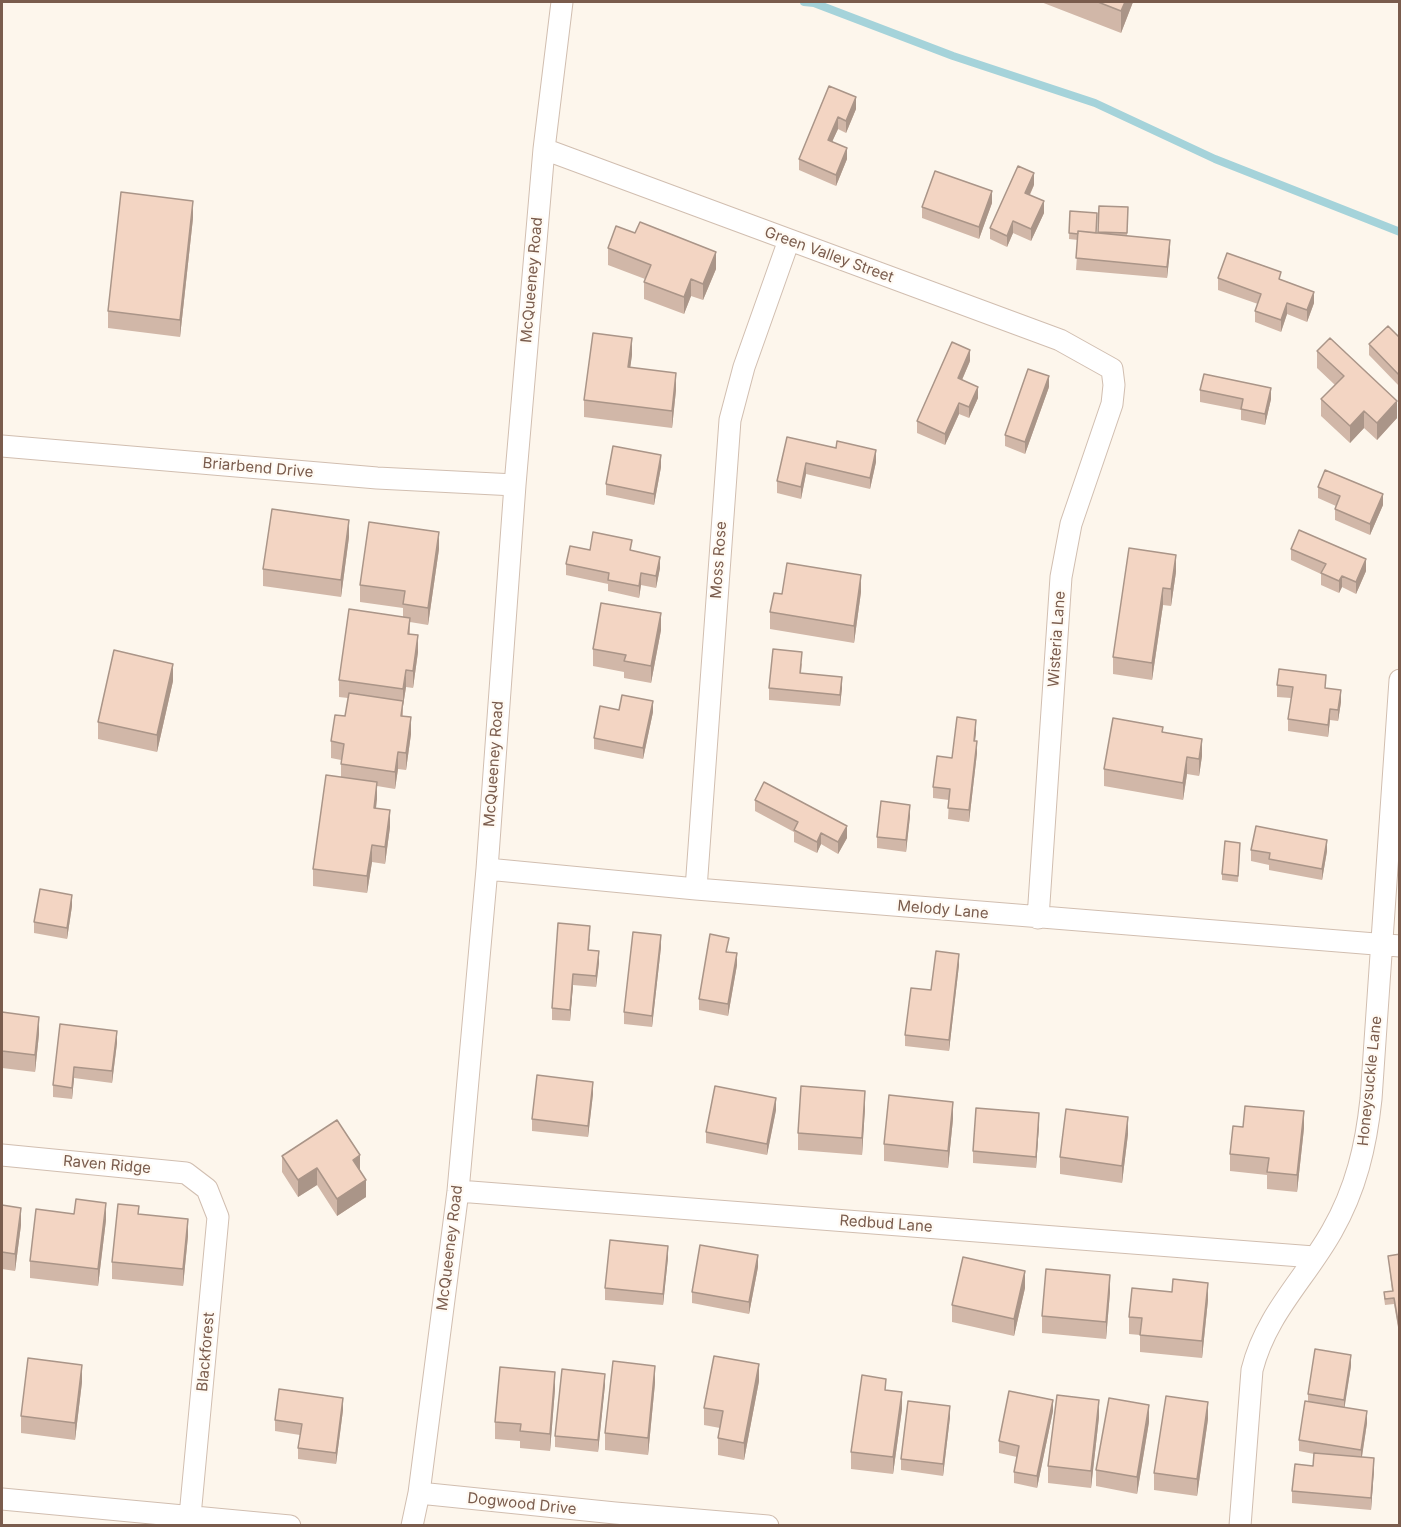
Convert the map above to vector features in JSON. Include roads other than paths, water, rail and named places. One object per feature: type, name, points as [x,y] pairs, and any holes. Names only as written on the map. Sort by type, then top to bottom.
[{"type":"street","name":"McQueeney Road","points":[[412,1526],[458,1191],[487,869],[515,485],[544,148],[562,2]]},
{"type":"street","name":"Green Valley Street","points":[[544,148],[1060,340],[1112,369]]},
{"type":"street","name":"Moss Rose","points":[[696,889],[730,420],[744,367],[789,240]]},
{"type":"street","name":"Wisteria Lane","points":[[1038,918],[1061,577],[1071,524],[1112,404],[1114,385],[1112,369]]},
{"type":"street","name":"Briarbend Drive","points":[[2,446],[377,478],[515,485]]},
{"type":"street","name":"Honeysuckle Lane","points":[[1240,1526],[1252,1370],[1256,1355],[1270,1321],[1332,1232],[1349,1198],[1364,1149],[1390,945],[1400,680]]},
{"type":"street","name":"Melody Lane","points":[[487,869],[1038,918],[1390,945]]},
{"type":"street","name":"Raven Ridge","points":[[2,1155],[186,1173],[207,1190]]},
{"type":"street","name":"Blackforest","points":[[190,1516],[218,1217],[207,1190]]},
{"type":"street","name":"Redbud Lane","points":[[458,1191],[1314,1257]]},
{"type":"street","name":"Dogwood Drive","points":[[418,1493],[615,1519],[768,1526]]},
{"type":"street","points":[[2,1499],[290,1526]]},
{"type":"waterway","points":[[804,2],[814,3],[953,56],[1095,103],[1215,159],[1400,232]]}]
